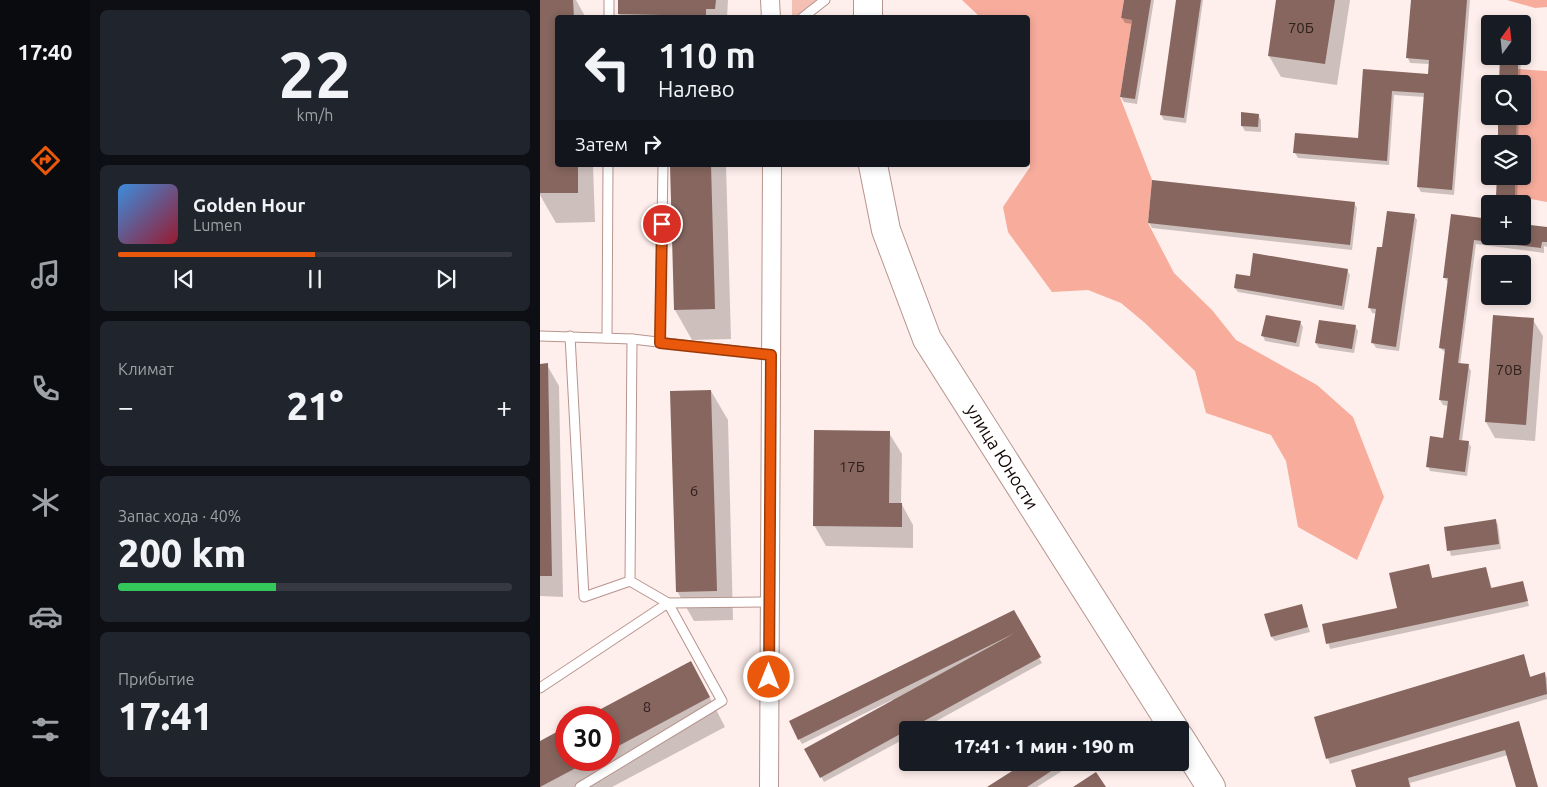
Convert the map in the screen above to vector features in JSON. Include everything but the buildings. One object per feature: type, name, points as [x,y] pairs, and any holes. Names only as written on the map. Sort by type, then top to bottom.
[{"type":"main road","points":[[868,0],[868,15]]},
{"type":"main road","name":"улица Юности","points":[[873,167],[886,230],[927,339],[1169,721]]},
{"type":"main road","points":[[1189,752],[1211,787]]},
{"type":"street","points":[[770,0],[771,15]]},
{"type":"street","points":[[769,787],[772,167]]},
{"type":"lane","points":[[609,0],[609,15]]},
{"type":"lane","points":[[806,15],[825,0]]},
{"type":"lane","points":[[607,338],[608,167]]},
{"type":"lane","points":[[660,343],[663,167]]},
{"type":"lane","points":[[540,336],[632,339],[771,355]]},
{"type":"lane","points":[[570,336],[584,598],[630,581]]},
{"type":"lane","points":[[630,581],[632,339]]},
{"type":"lane","points":[[580,787],[722,701],[668,604],[630,581]]},
{"type":"lane","points":[[540,688],[668,604],[770,602]]},
{"type":"shaded area","points":[[792,0],[828,0],[810,15],[792,15]]},
{"type":"shaded area","points":[[962,0],[1124,0],[1121,18],[1132,20],[1120,97],[1152,180],[1148,223],[1174,273],[1212,310],[1236,340],[1317,385],[1353,417],[1384,497],[1357,560],[1298,527],[1286,461],[1271,435],[1206,413],[1195,371],[1145,323],[1121,303],[1088,290],[1052,292],[1008,232],[1003,207],[1030,167],[1030,15],[978,15]]},
{"type":"shaded area","points":[[1507,0],[1547,0],[1547,7],[1535,8]]},
{"type":"shaded area","points":[[1518,69],[1547,71],[1547,202],[1531,199],[1531,195],[1515,195],[1515,185],[1531,185],[1531,135],[1516,135],[1517,125],[1531,125],[1531,75],[1518,75]]},
{"type":"route","points":[[662,224],[660,343],[771,355],[769,677]]}]
